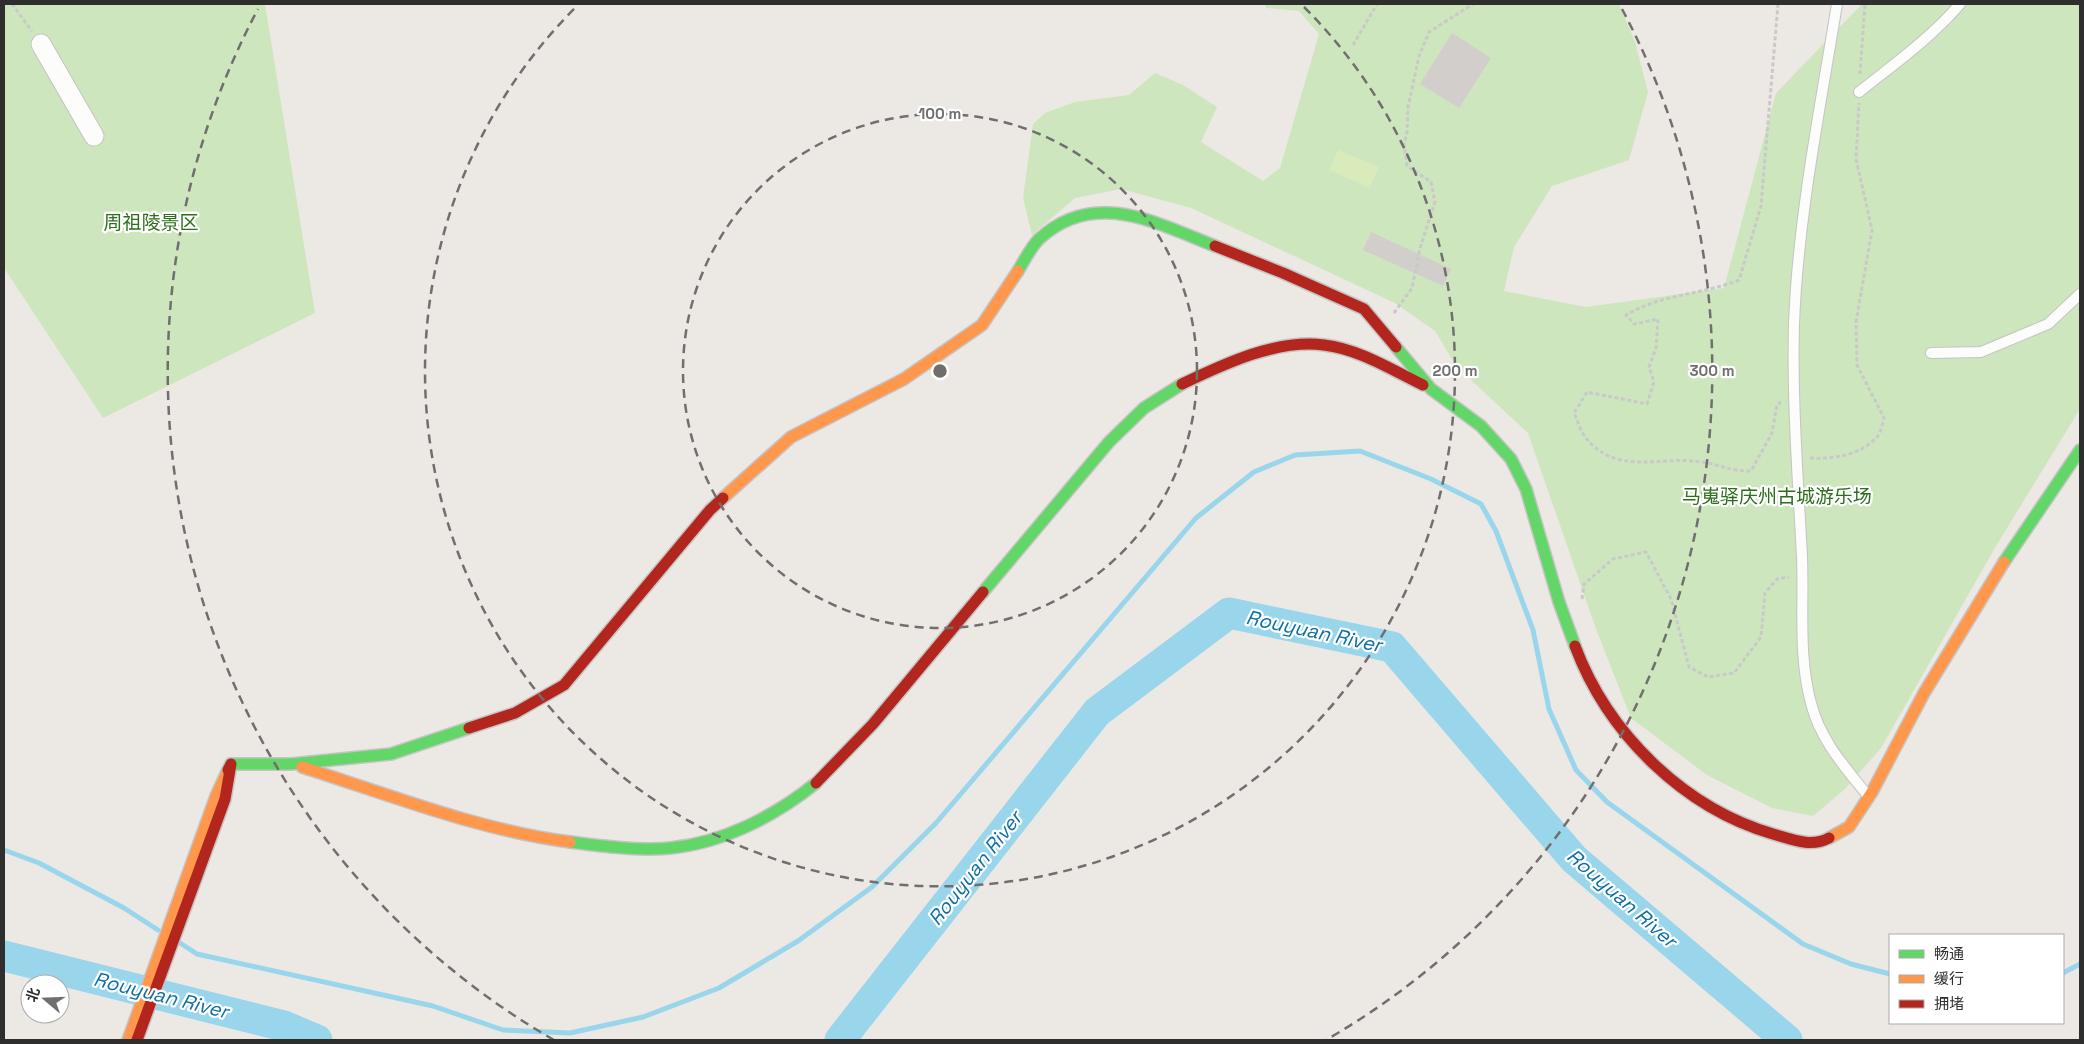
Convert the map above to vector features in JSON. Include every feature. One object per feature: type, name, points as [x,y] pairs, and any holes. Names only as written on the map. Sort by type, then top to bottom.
[{"type":"street","points":[[41,44],[94,136]]},
{"type":"street","points":[[137,1040],[231,764],[291,764],[391,754],[515,713],[564,685],[710,510],[791,437],[904,379],[982,325],[1038,240],[1062,222],[1090,212],[1119,212],[1148,220],[1283,273],[1364,309],[1431,389]]},
{"type":"street","points":[[291,764],[488,825],[565,842],[624,848],[671,848],[711,840],[756,821],[797,798],[835,764],[873,724],[1109,442],[1144,408],[1180,386],[1228,363],[1279,348],[1324,345],[1371,360],[1431,389],[1481,426],[1512,459],[1526,489],[1559,602],[1582,664],[1608,709],[1639,750],[1703,804],[1759,830],[1803,843],[1824,841],[1849,827],[1869,797],[1924,692],[1982,596],[2080,450]]},
{"type":"street","points":[[128,1040],[220,797]]},
{"type":"lane","points":[[1837,4],[1802,239],[1794,322],[1794,392],[1802,575],[1803,653],[1811,703],[1823,738],[1869,797]]},
{"type":"lane","points":[[1860,92],[1946,21],[1960,4]]},
{"type":"lane","points":[[1931,353],[1981,352],[2048,324],[2080,294]]},
{"type":"path","points":[[12,4],[41,44]]},
{"type":"path","points":[[1353,45],[1377,4]]},
{"type":"path","points":[[1382,330],[1412,288],[1420,248],[1435,202],[1431,182],[1408,166],[1404,143],[1408,133],[1408,107],[1418,56],[1429,32],[1473,4]]},
{"type":"path","points":[[1778,4],[1761,206],[1740,280],[1724,286],[1645,304],[1626,316],[1634,324],[1658,320],[1656,348],[1649,367],[1654,382],[1646,404],[1588,392],[1574,413],[1584,436],[1605,456],[1639,462],[1702,462],[1732,471],[1751,470],[1772,433],[1777,405],[1794,392]]},
{"type":"path","points":[[1797,458],[1834,459],[1858,451],[1879,436],[1884,418],[1857,365],[1856,322],[1872,230],[1856,159],[1866,4]]},
{"type":"path","points":[[1582,602],[1584,584],[1613,559],[1646,552],[1672,598],[1689,667],[1708,677],[1734,673],[1761,637],[1765,593],[1776,579],[1802,575]]},
{"type":"green space","name":"周祖陵景区","points":[[4,4],[265,4],[315,313],[103,418],[4,268]]},
{"type":"green space","name":"马嵬驿庆州古城游乐场","points":[[1265,4],[1619,4],[1635,42],[1648,92],[1629,160],[1552,186],[1514,247],[1504,291],[1586,307],[1724,288],[1776,93],[1862,4],[2080,4],[2080,409],[1996,546],[1881,748],[1845,789],[1813,816],[1772,808],[1707,775],[1631,718],[1596,629],[1528,433],[1456,366],[1435,331],[1395,303],[1191,208],[1121,189],[1075,198],[1032,235],[1023,198],[1033,124],[1045,113],[1075,102],[1129,95],[1155,73],[1183,85],[1217,107],[1201,142],[1263,181],[1280,168],[1319,34],[1299,11],[1266,8]]},
{"type":"green space","points":[[1338,150],[1379,167],[1370,188],[1329,170]]},
{"type":"building","points":[[1452,33],[1491,58],[1459,108],[1420,84]]},
{"type":"building","points":[[1371,232],[1451,269],[1443,286],[1363,250]]},
{"type":"waterway","points":[[180,943],[197,954],[433,1006],[503,1030],[570,1033],[643,1017],[719,988],[798,941],[872,887],[936,823],[1196,518],[1254,472],[1295,455],[1360,451],[1431,479],[1481,504],[1496,531],[1533,630],[1549,709],[1576,770],[1607,802],[1803,944],[1851,964],[1889,974]]},
{"type":"waterway","name":"Rouyuan River","points":[[840,1040],[1097,712],[1229,613],[1392,647],[1574,859],[1787,1040]]},
{"type":"waterway","points":[[4,850],[39,863],[124,908],[158,930]]},
{"type":"waterway","name":"Rouyuan River","points":[[4,956],[284,1026],[317,1040]]},
{"type":"waterway","points":[[2064,972],[2080,964]]},
{"type":"traffic: fast","points":[[1018,271],[1039,239],[1060,224],[1082,215],[1104,213],[1148,220],[1215,246]]},
{"type":"traffic: fast","points":[[1396,347],[1431,389],[1481,426],[1511,459],[1526,489],[1559,602],[1575,646]]},
{"type":"traffic: fast","points":[[983,592],[1109,442],[1144,408],[1182,384]]},
{"type":"traffic: fast","points":[[2004,562],[2080,450]]},
{"type":"traffic: fast","points":[[231,764],[291,764],[391,754],[469,728]]},
{"type":"traffic: fast","points":[[570,842],[645,849],[690,845],[729,834],[748,826],[766,817],[816,783]]},
{"type":"traffic: slow","points":[[723,498],[791,437],[904,379],[982,325],[1018,271]]},
{"type":"traffic: slow","points":[[1829,838],[1849,827],[1872,792],[1924,693],[2004,562]]},
{"type":"traffic: slow","points":[[302,767],[434,811],[502,829],[570,842]]},
{"type":"traffic: slow","points":[[128,1040],[216,796],[228,770]]},
{"type":"traffic: jam","points":[[1215,246],[1283,273],[1364,309],[1396,347]]},
{"type":"traffic: jam","points":[[1182,384],[1233,361],[1269,349],[1306,344],[1337,347],[1363,355],[1423,385]]},
{"type":"traffic: jam","points":[[469,728],[515,713],[564,685],[710,510],[723,498]]},
{"type":"traffic: jam","points":[[816,783],[873,724],[983,592]]},
{"type":"traffic: jam","points":[[1575,646],[1589,678],[1607,709],[1653,763],[1680,786],[1709,806],[1740,822],[1773,834],[1808,842],[1822,841],[1829,838]]},
{"type":"traffic: jam","points":[[137,1040],[225,799],[231,764],[228,770]]}]
